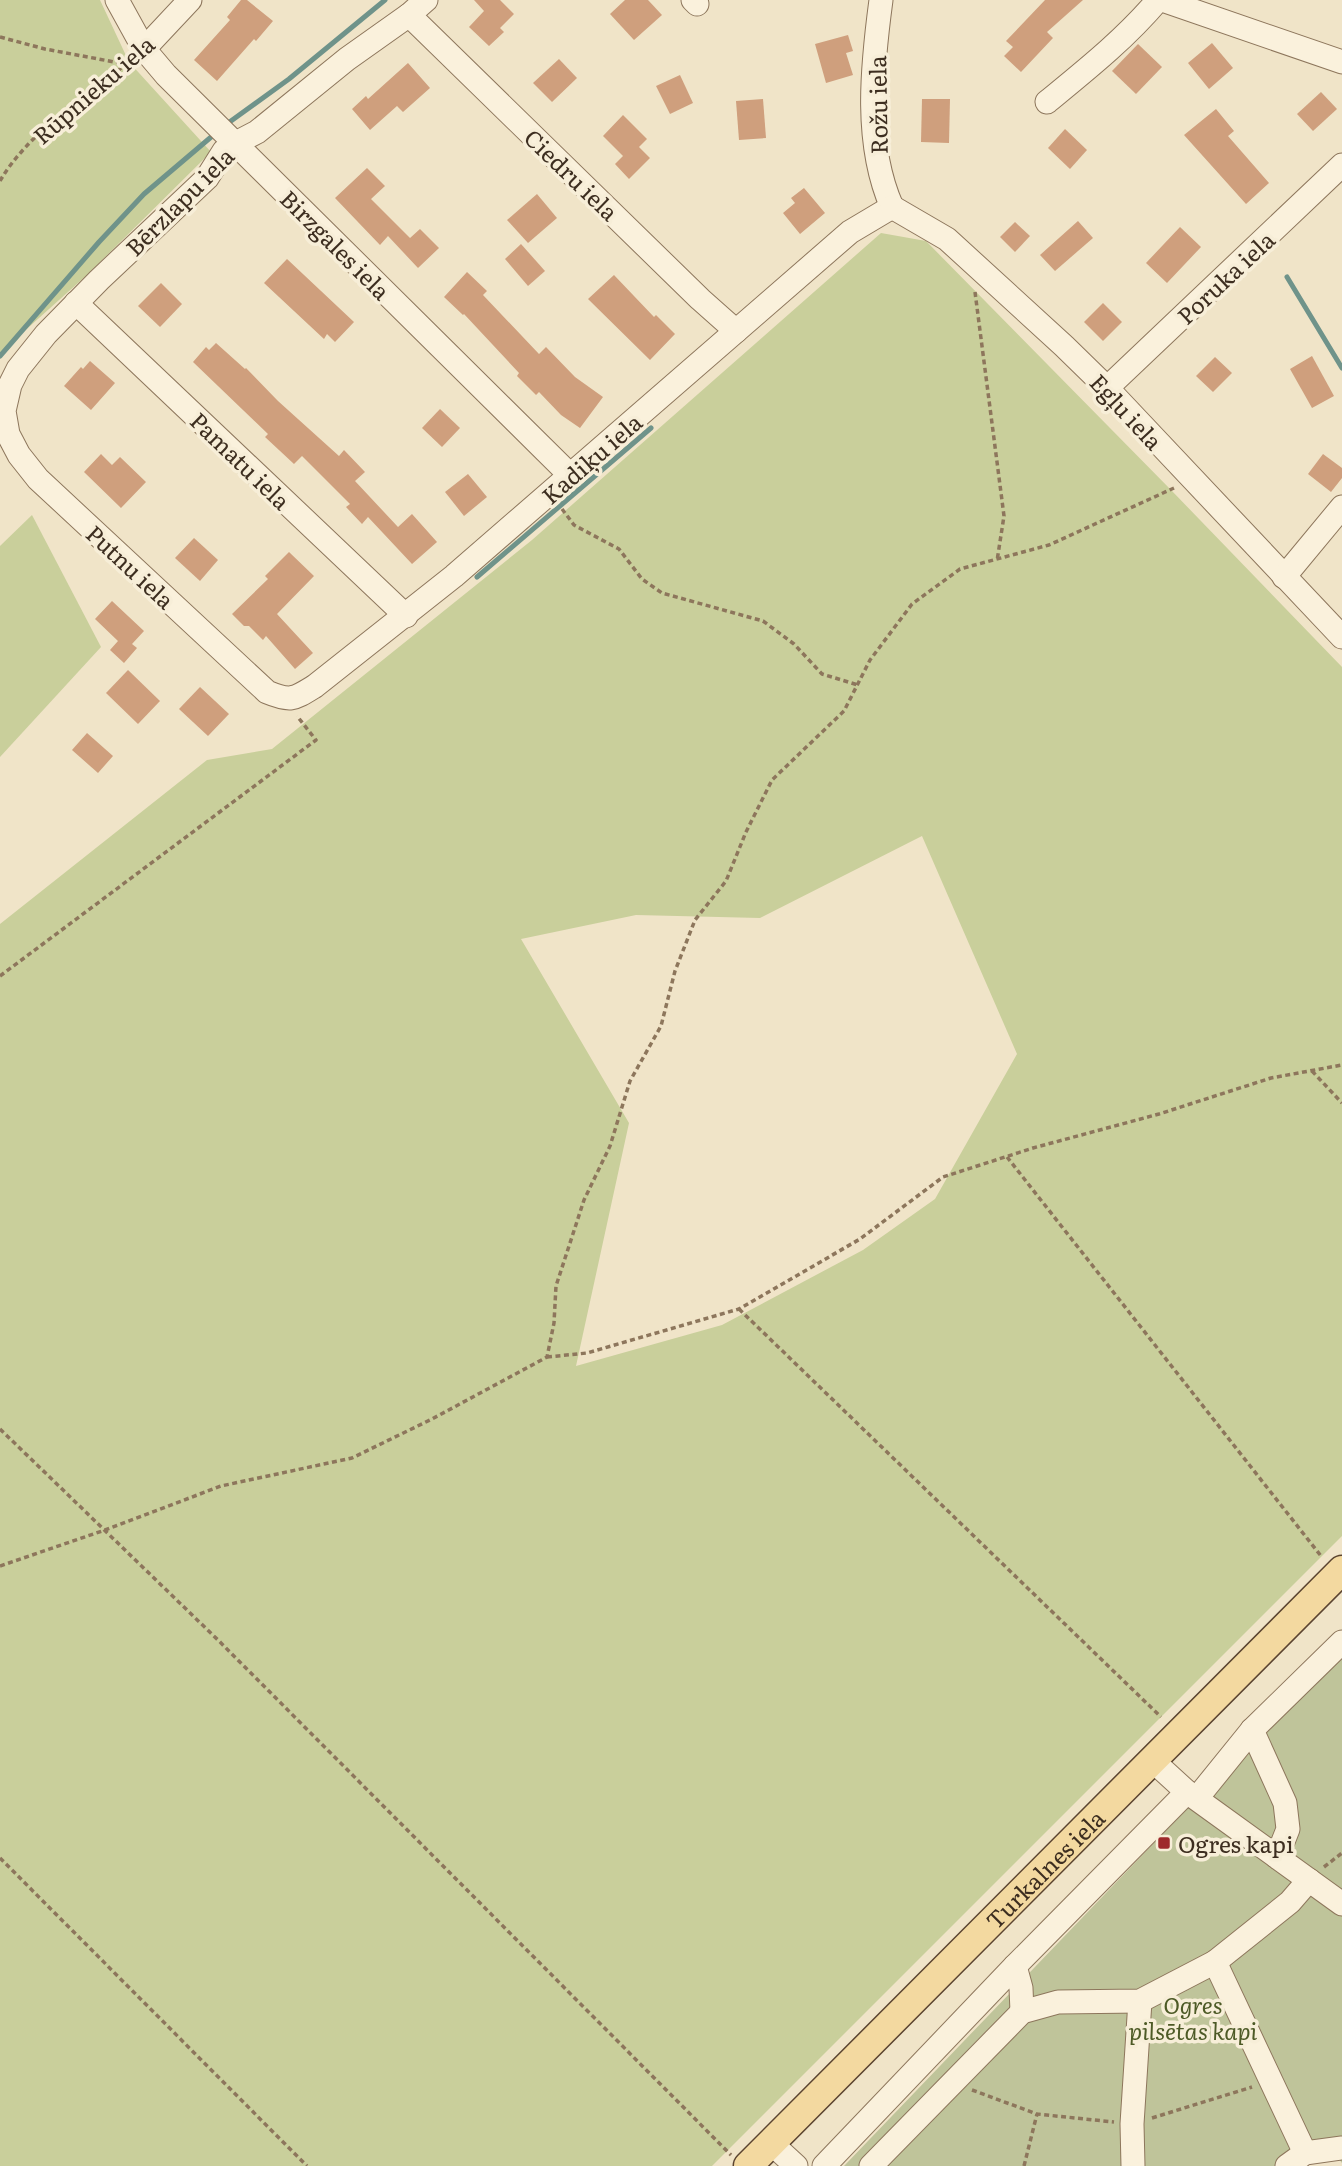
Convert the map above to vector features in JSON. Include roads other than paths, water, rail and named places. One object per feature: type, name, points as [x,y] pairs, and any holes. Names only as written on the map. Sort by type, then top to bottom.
[{"type":"main road","name":"Turkalnes iela","points":[[741,2161],[771,2143],[1152,1760],[1332,1563]]},
{"type":"street","name":"Birzgales iela","points":[[117,0],[144,49],[166,75],[570,476]]},
{"type":"street","name":"Rūpnieku iela","points":[[144,49],[190,0]]},
{"type":"street","name":"Rožu iela","points":[[881,0],[873,97],[877,160],[882,185],[892,207]]},
{"type":"street","points":[[1047,102],[1106,54],[1160,0],[1342,62]]},
{"type":"street","name":"Bērzlapu iela","points":[[4,410],[25,360],[46,334],[207,178],[224,152],[257,132],[347,59],[418,7]]},
{"type":"street","name":"Ciedru iela","points":[[418,7],[691,290],[736,331]]},
{"type":"street","name":"Poruka iela","points":[[1107,388],[1342,166]]},
{"type":"street","name":"Egļu iela","points":[[892,207],[947,239],[1107,388],[1342,637]]},
{"type":"street","name":"Kadiķu iela","points":[[285,700],[315,686],[406,616],[850,232],[892,207]]},
{"type":"street","name":"Pamatu iela","points":[[76,303],[406,616]]},
{"type":"street","name":"Putnu iela","points":[[4,410],[19,455],[38,479],[267,692],[285,700]]},
{"type":"street","points":[[1284,577],[1342,507]]},
{"type":"street","points":[[824,2166],[1015,1966],[1192,1795],[1252,1730],[1342,1642]]},
{"type":"street","points":[[1252,1730],[1285,1803],[1288,1829],[1277,1857]]},
{"type":"street","points":[[1152,1760],[1192,1795],[1342,1904]]},
{"type":"street","points":[[871,2166],[1022,2012],[1058,2001],[1140,2001],[1215,1962],[1290,1902],[1308,1880]]},
{"type":"street","points":[[1215,1962],[1296,2159],[1342,2148]]},
{"type":"street","points":[[1015,1966],[1021,1988],[1022,2012]]},
{"type":"street","points":[[1133,2166],[1132,2124],[1140,2001]]},
{"type":"street","points":[[771,2143],[796,2166]]},
{"type":"waterway","points":[[224,126],[289,79],[385,0]]},
{"type":"waterway","points":[[0,356],[144,194],[217,132]]},
{"type":"waterway","points":[[1287,277],[1342,368]]},
{"type":"waterway","points":[[477,577],[651,428]]},
{"type":"place","name":"Ogres kapi","points":[[1164,1843]]},
{"type":"park label","name":"Ogres pilsētas kapi","points":[[1193,2017]]}]
